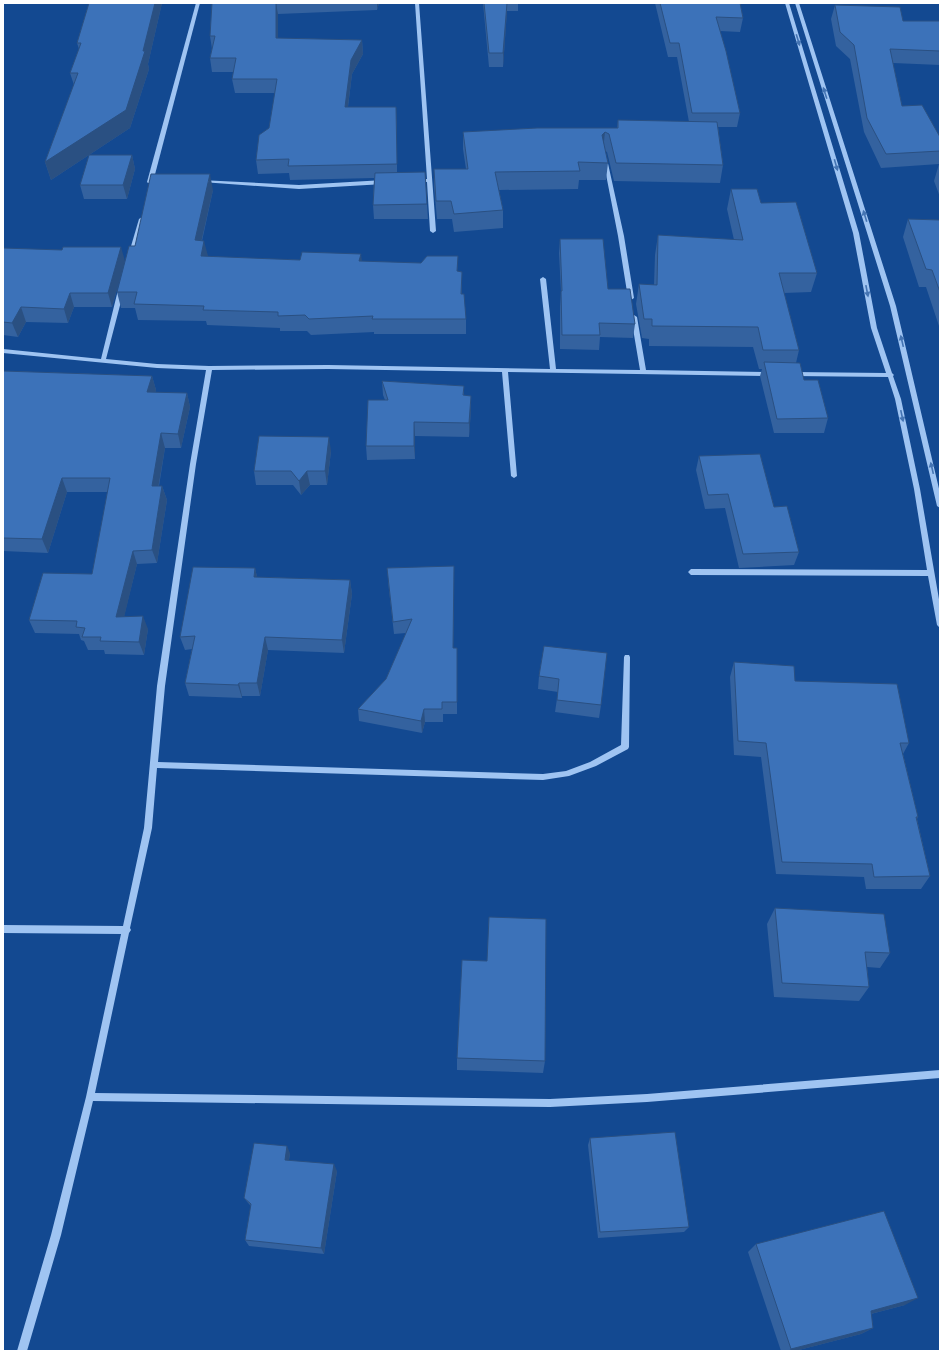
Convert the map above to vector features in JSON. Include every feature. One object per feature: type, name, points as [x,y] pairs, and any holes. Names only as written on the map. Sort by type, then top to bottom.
[{"type":"street","points":[[150,186],[198,3]]},
{"type":"street","points":[[417,3],[433,231]]},
{"type":"street","points":[[786,3],[856,233],[874,328],[891,375],[898,400],[917,489],[940,625]]},
{"type":"street","points":[[796,3],[893,306],[940,506]]},
{"type":"street","points":[[604,152],[621,236],[632,306]]},
{"type":"street","points":[[151,179],[159,179]]},
{"type":"street","points":[[407,181],[430,180]]},
{"type":"street","points":[[196,181],[299,187],[391,182]]},
{"type":"street","points":[[129,262],[143,212]]},
{"type":"street","points":[[543,279],[554,370]]},
{"type":"street","points":[[103,362],[123,283]]},
{"type":"street","points":[[633,314],[643,372]]},
{"type":"street","points":[[3,351],[103,362],[209,368],[335,367],[779,374]]},
{"type":"street","points":[[22,1351],[56,1235],[90,1097],[148,828],[161,686],[192,464],[209,368]]},
{"type":"street","points":[[505,369],[514,476]]},
{"type":"street","points":[[787,374],[891,375]]},
{"type":"street","points":[[692,572],[930,573]]},
{"type":"street","points":[[154,765],[543,777],[566,774],[593,764],[625,747],[627,657]]},
{"type":"street","points":[[3,929],[127,930]]},
{"type":"street","points":[[90,1097],[550,1103],[647,1098],[940,1074]]},
{"type":"building","points":[[89,3],[155,3],[143,51],[145,51],[126,110],[45,162],[78,73],[70,73],[81,43],[77,43]]},
{"type":"building","points":[[212,3],[276,3],[276,38],[362,40],[351,60],[345,107],[396,107],[397,164],[288,166],[289,159],[256,160],[259,135],[269,128],[277,79],[232,79],[236,58],[210,58],[215,36],[210,36]]},
{"type":"building","points":[[484,3],[507,3],[503,53],[489,53]]},
{"type":"building","points":[[660,3],[740,3],[743,18],[716,17],[726,51],[740,113],[692,113],[679,43],[670,43]]},
{"type":"building","points":[[835,5],[900,7],[903,21],[940,21],[940,51],[890,49],[902,106],[922,105],[940,137],[940,151],[886,154],[867,118],[854,45],[840,32]]},
{"type":"building","points":[[618,120],[717,122],[723,165],[616,163],[609,134],[605,132],[602,135],[608,163],[578,162],[580,171],[495,172],[503,210],[454,214],[451,201],[436,201],[434,169],[468,169],[463,132],[537,128],[618,128]]},
{"type":"building","points":[[89,155],[132,155],[123,185],[80,185]]},
{"type":"building","points":[[425,172],[427,204],[373,205],[375,173]]},
{"type":"building","points":[[151,174],[210,174],[195,240],[204,241],[201,256],[300,260],[302,252],[361,254],[359,261],[421,263],[427,256],[458,256],[457,271],[462,272],[461,294],[464,294],[466,319],[372,319],[373,316],[309,319],[305,315],[278,316],[278,312],[203,310],[204,306],[134,304],[137,292],[117,292],[129,246],[135,246]]},
{"type":"building","points":[[731,189],[757,189],[761,203],[796,202],[817,273],[779,273],[799,350],[763,350],[758,327],[652,326],[652,319],[644,319],[639,284],[657,285],[658,235],[743,240]]},
{"type":"building","points":[[908,219],[940,220],[940,292],[932,270],[926,269]]},
{"type":"building","points":[[560,239],[603,239],[608,289],[630,289],[635,324],[599,323],[600,335],[562,335]]},
{"type":"building","points":[[63,247],[121,247],[108,293],[70,293],[64,309],[21,307],[12,323],[3,322],[3,248],[62,250]]},
{"type":"building","points":[[764,362],[800,363],[804,380],[818,380],[828,418],[777,419]]},
{"type":"building","points":[[3,371],[152,376],[147,392],[187,393],[178,434],[161,433],[152,486],[162,486],[152,550],[133,551],[116,617],[143,616],[139,642],[100,641],[101,637],[82,637],[85,628],[76,627],[77,621],[29,620],[43,573],[92,574],[110,478],[62,478],[42,539],[3,538]]},
{"type":"building","points":[[382,381],[464,386],[463,395],[471,396],[469,423],[414,422],[414,446],[366,446],[368,400],[388,400]]},
{"type":"building","points":[[259,436],[329,437],[325,471],[307,471],[299,481],[291,471],[254,471]]},
{"type":"building","points":[[760,454],[774,507],[787,506],[799,552],[743,554],[728,494],[708,495],[699,456]]},
{"type":"building","points":[[454,566],[453,648],[457,648],[457,702],[442,702],[442,709],[424,709],[421,721],[358,709],[386,679],[412,619],[393,622],[387,568]]},
{"type":"building","points":[[193,567],[255,568],[254,577],[350,580],[342,640],[265,637],[257,683],[239,683],[238,685],[185,683],[195,636],[180,637]]},
{"type":"building","points":[[544,646],[607,653],[601,705],[557,700],[559,679],[539,676]]},
{"type":"building","points":[[734,662],[794,666],[795,681],[897,684],[909,743],[900,743],[918,817],[916,817],[930,876],[874,877],[872,864],[782,862],[766,743],[738,741]]},
{"type":"building","points":[[775,908],[884,914],[890,953],[865,952],[869,987],[782,983]]},
{"type":"building","points":[[489,917],[546,919],[545,1061],[457,1058],[462,960],[487,961]]},
{"type":"building","points":[[675,1132],[689,1227],[600,1232],[590,1138]]},
{"type":"building","points":[[254,1143],[287,1146],[285,1160],[334,1164],[321,1248],[245,1240],[251,1204],[244,1198]]},
{"type":"building","points":[[884,1211],[918,1298],[871,1311],[873,1328],[791,1349],[756,1244]]}]
